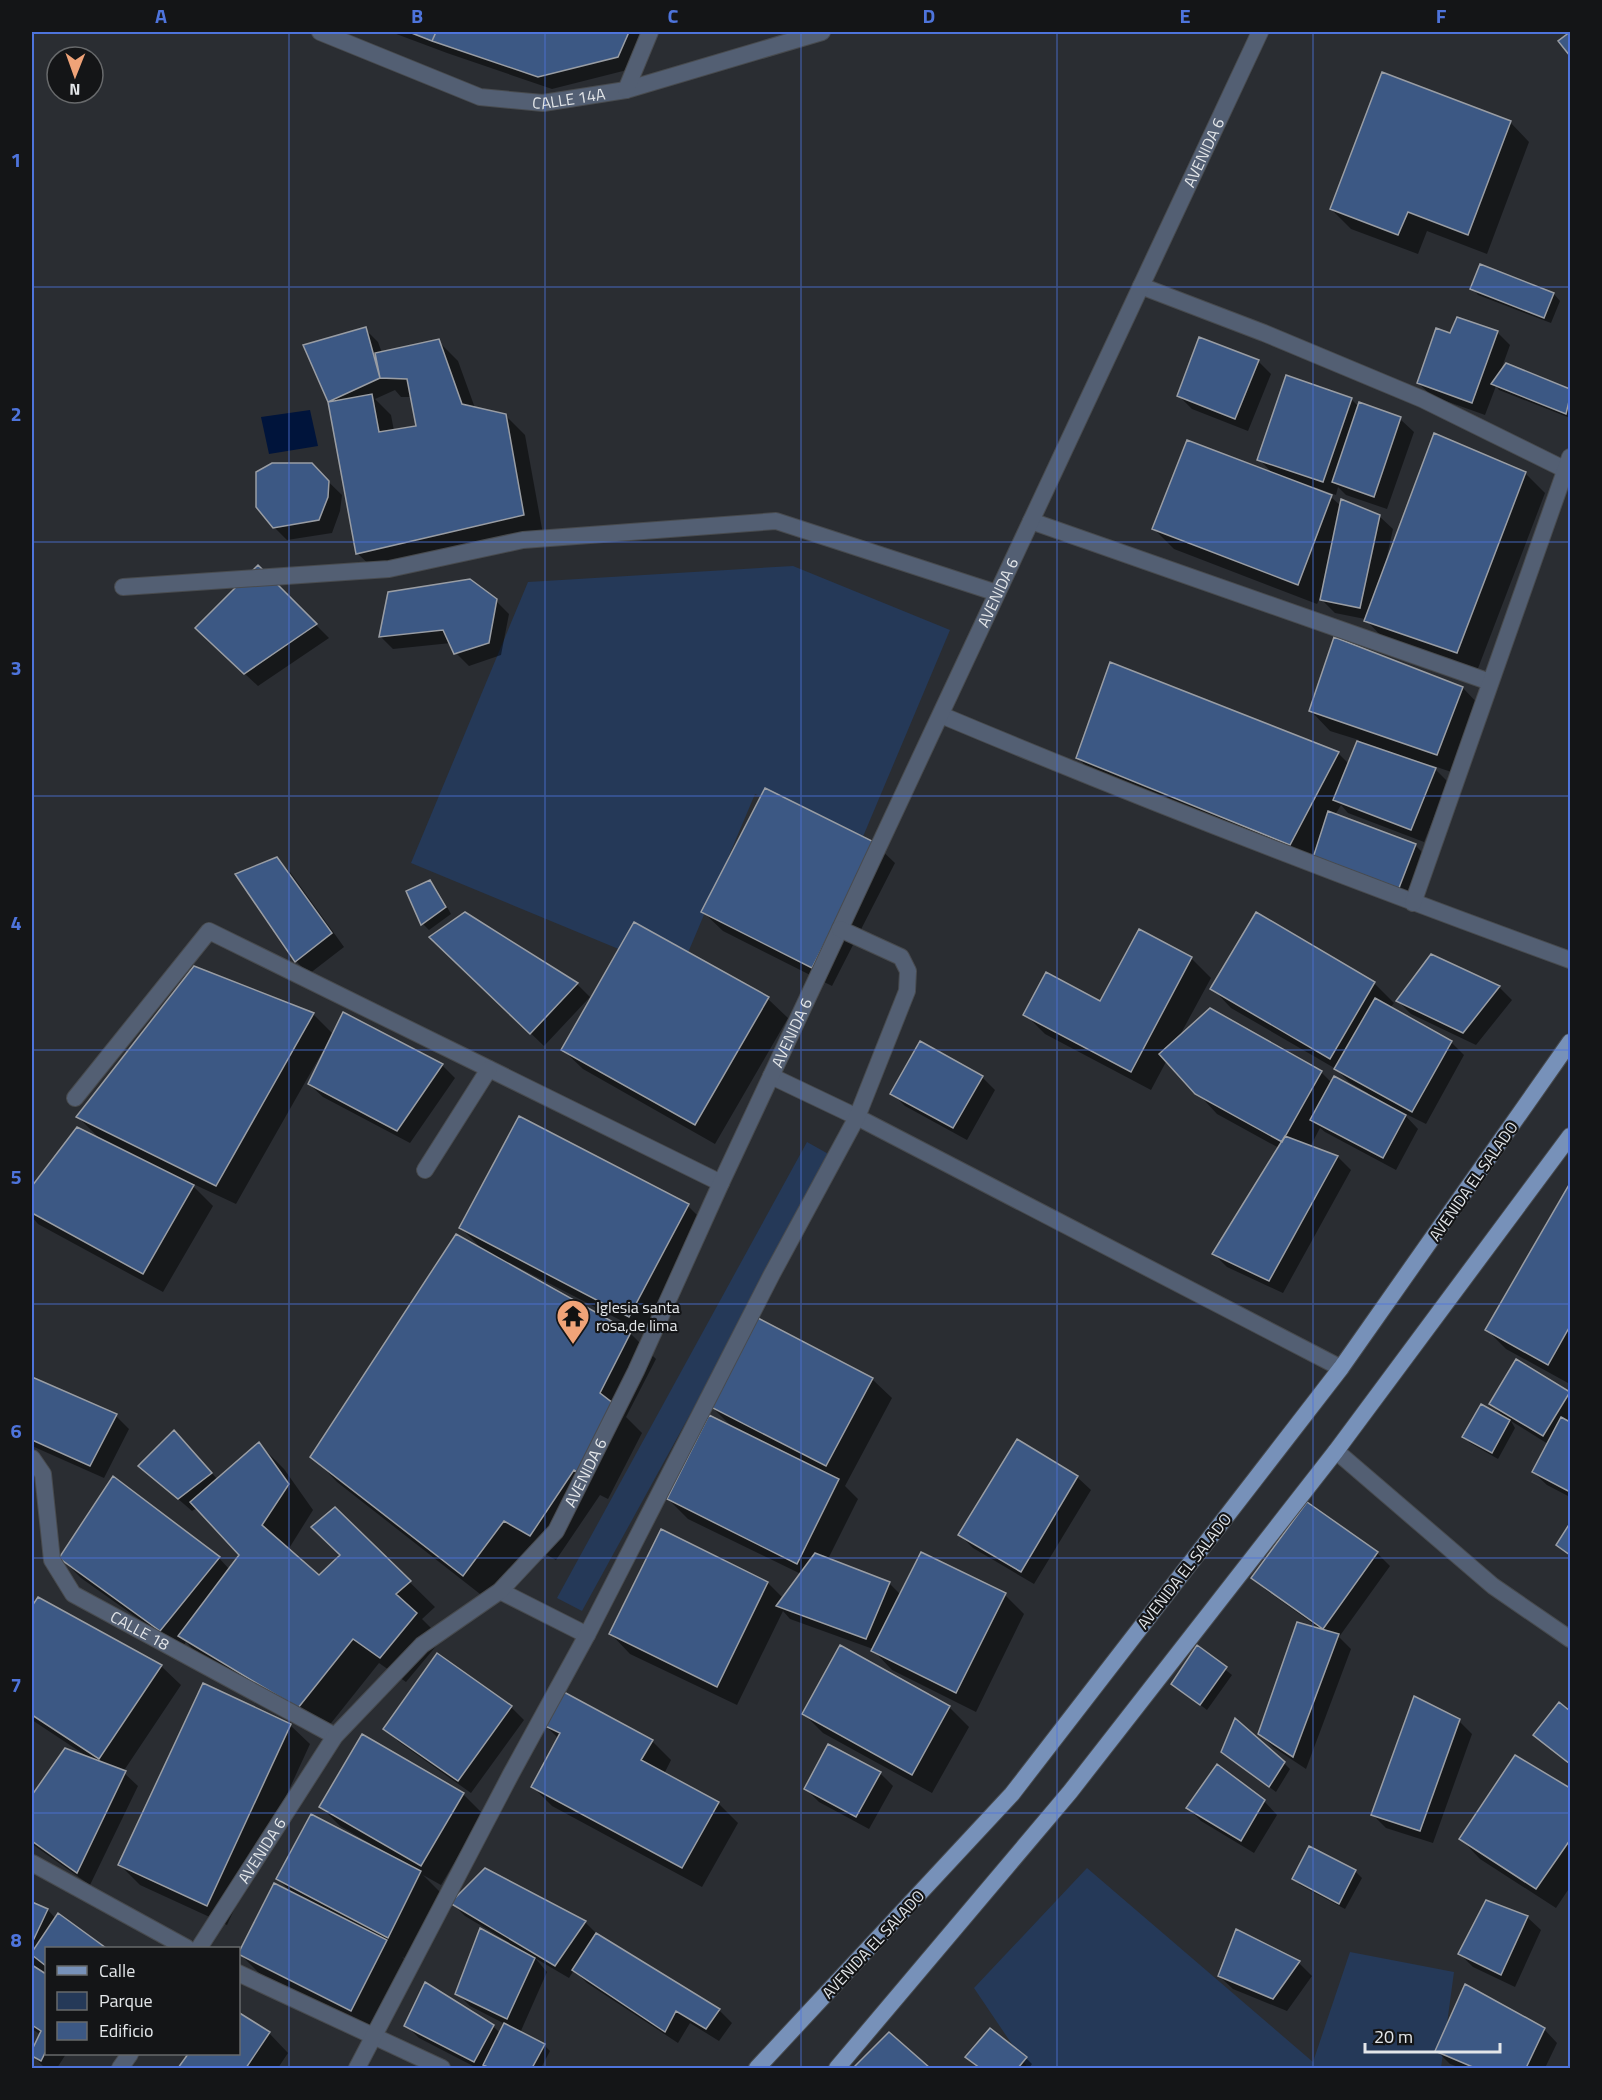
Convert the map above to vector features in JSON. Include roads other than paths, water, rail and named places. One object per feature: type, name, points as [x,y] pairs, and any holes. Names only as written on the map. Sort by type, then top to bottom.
[{"type":"main road","name":"AVENIDA EL SALADO","points":[[757,2068],[1012,1794],[1341,1368],[1570,1042]]},
{"type":"main road","points":[[837,2068],[1070,1792],[1335,1451],[1570,1136]]},
{"type":"street","name":"CALLE 14A","points":[[320,32],[480,97],[543,103],[626,90],[822,32]]},
{"type":"street","points":[[626,90],[650,32]]},
{"type":"street","name":"AVENIDA 6","points":[[200,1947],[335,1736],[422,1645],[500,1591],[556,1531],[636,1371],[721,1183],[1260,32]]},
{"type":"street","points":[[1141,286],[1263,333],[1568,463],[1413,903]]},
{"type":"street","points":[[123,587],[389,569],[523,540],[776,521],[997,593]]},
{"type":"street","points":[[1031,521],[1490,682]]},
{"type":"street","points":[[941,715],[1413,903],[1570,960]]},
{"type":"street","points":[[357,2068],[511,1774],[587,1635],[772,1274],[857,1117],[907,991],[908,971],[901,957],[840,928]]},
{"type":"street","points":[[75,1098],[209,931],[721,1183]]},
{"type":"street","points":[[425,1170],[489,1070]]},
{"type":"street","points":[[771,1076],[857,1117],[1341,1368]]},
{"type":"street","points":[[1335,1451],[1493,1586],[1570,1639]]},
{"type":"street","name":"CALLE 18","points":[[32,1458],[43,1474],[52,1560],[73,1594],[335,1736]]},
{"type":"street","points":[[500,1591],[587,1635]]},
{"type":"street","points":[[32,1863],[185,1947]]},
{"type":"street","points":[[240,1974],[442,2068]]},
{"type":"street","points":[[120,2068],[129,2055]]},
{"type":"place","name":"Iglesia santa rosa,de lima","points":[[573,1345]]}]
